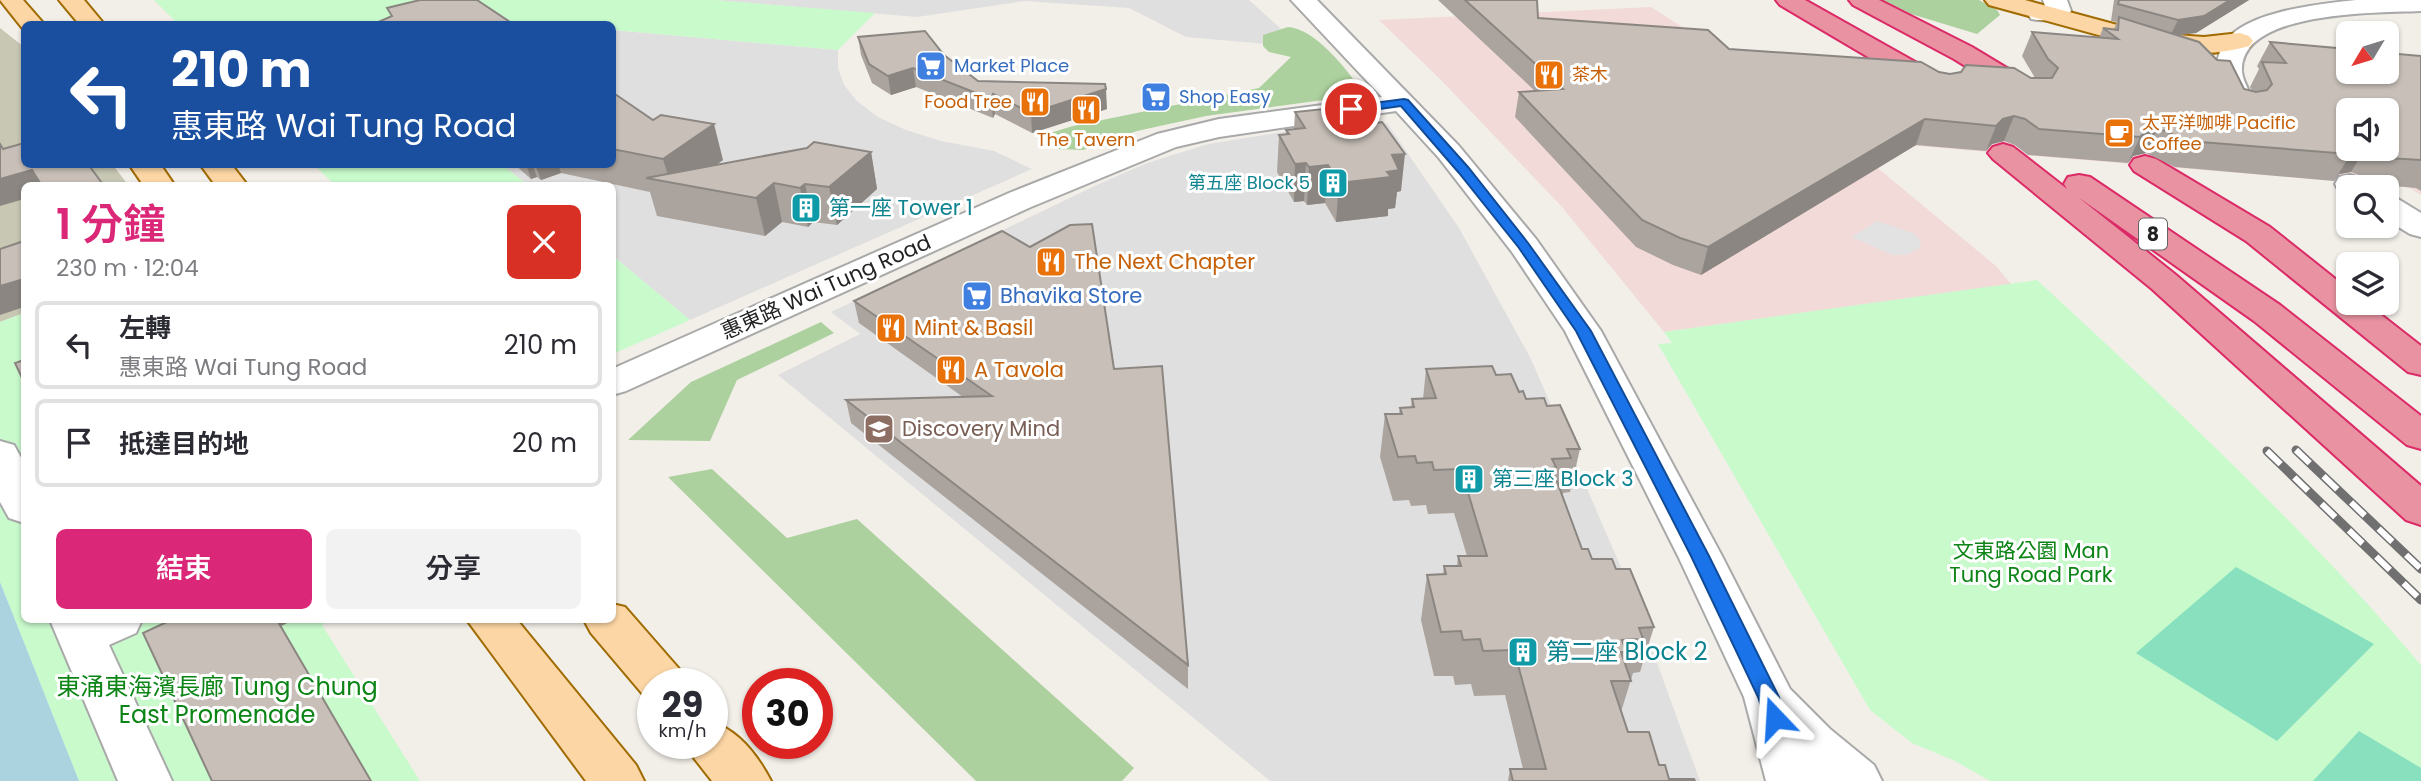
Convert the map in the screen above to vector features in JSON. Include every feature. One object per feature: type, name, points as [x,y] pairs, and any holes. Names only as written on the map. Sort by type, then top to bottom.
[{"type":"highway","points":[[1788,0],[1851,35],[1930,87]]},
{"type":"highway","points":[[1861,0],[1963,53],[2031,94]]},
{"type":"highway","name":"8","points":[[2421,436],[2267,313],[2020,154],[2421,510]]},
{"type":"highway","points":[[2146,165],[2336,282]]},
{"type":"highway","points":[[2258,234],[2421,364]]},
{"type":"highway","points":[[2392,315],[2421,333]]},
{"type":"main road","points":[[10,0],[29,21]]},
{"type":"main road","points":[[71,0],[89,21]]},
{"type":"main road","points":[[1997,0],[2047,7],[2109,30],[2191,53],[2227,69]]},
{"type":"main road","points":[[2109,30],[2190,44],[2239,41]]},
{"type":"main road","points":[[218,168],[230,182]]},
{"type":"main road","points":[[493,623],[617,781]]},
{"type":"main road","points":[[611,623],[649,668]]},
{"type":"main road","points":[[725,759],[744,781]]},
{"type":"street","points":[[1303,0],[1404,102],[1456,161],[1524,246],[1583,331],[1694,544],[1769,697],[1793,781]]},
{"type":"street","points":[[2243,107],[2229,81],[2228,57],[2239,41],[2261,26],[2288,16],[2335,9],[2421,4]]},
{"type":"street","name":"惠東路 Wai Tung Road","points":[[616,381],[1020,200],[1167,140],[1219,128],[1404,102]]},
{"type":"street","points":[[2399,213],[2421,227]]},
{"type":"street","points":[[0,454],[21,501]]},
{"type":"street","points":[[91,625],[145,781]]},
{"type":"street","points":[[1769,697],[1812,744],[1855,781]]},
{"type":"shaded area","points":[[714,0],[1249,0],[1301,47],[1186,37],[1129,8],[1025,1],[917,17]]},
{"type":"shaded area","points":[[1651,7],[1759,76],[2336,148],[2336,161],[2399,161],[2399,142],[2421,128],[2421,195],[2408,187],[2399,186],[2399,175],[2336,175],[2336,181],[1844,140],[1996,266],[2011,284],[1664,332],[1562,207],[1441,80],[1379,20]]},
{"type":"shaded area","points":[[0,28],[21,45],[21,168],[115,168],[126,182],[21,182],[21,314],[0,322]]},
{"type":"shaded area","points":[[616,30],[838,50],[838,68],[844,85],[857,101],[878,117],[906,130],[941,141],[994,151],[1032,169],[690,320],[616,258],[616,182],[524,182],[506,168],[616,168]]},
{"type":"shaded area","points":[[1363,119],[1387,123],[1459,228],[1531,359],[1629,586],[1700,781],[1270,781],[778,375],[860,334],[831,312],[1099,184],[1147,163],[1208,144]]},
{"type":"shaded area","points":[[1877,221],[1915,234],[1921,242],[1919,249],[1905,255],[1892,255],[1852,237]]},
{"type":"green space","points":[[154,0],[714,0],[875,13],[838,50],[616,30],[616,21],[507,21],[468,18],[456,21],[175,21]]},
{"type":"green space","points":[[1883,0],[1979,0],[1997,10],[2000,15],[1977,34],[1911,14]]},
{"type":"green space","points":[[1288,27],[1298,29],[1319,42],[1339,61],[1361,90],[1345,97],[1206,116],[1137,131],[1083,150],[1058,149],[1037,137],[1073,126],[1259,88],[1291,57],[1269,52],[1263,46],[1263,35]]},
{"type":"green space","points":[[317,168],[506,168],[524,182],[332,182]]},
{"type":"green space","points":[[616,258],[690,320],[616,353]]},
{"type":"green space","name":"文東路公園 Man Tung Road Park","points":[[2037,280],[2186,419],[2283,515],[2421,665],[2421,781],[1990,781],[1955,761],[1912,743],[1870,710],[1658,344],[1672,343],[1664,332]]},
{"type":"green space","name":"東涌東海濱長廊 Tung Chung East Promenade","points":[[21,314],[21,623],[326,623],[322,625],[420,781],[79,781],[0,582],[0,322]]},
{"type":"green space","points":[[821,322],[834,333],[737,380],[710,441],[628,440],[691,382]]},
{"type":"green space","points":[[712,469],[787,538],[857,519],[1134,768],[1122,781],[976,781],[668,477]]},
{"type":"green space","points":[[2236,567],[2374,644],[2277,741],[2136,653]]},
{"type":"green space","points":[[2359,731],[2421,768],[2421,781],[2313,781]]},
{"type":"water","points":[[0,582],[79,781],[0,781]]},
{"type":"building","points":[[420,0],[477,0],[508,21],[381,21],[392,16],[387,8]]},
{"type":"building","points":[[1465,0],[1537,0],[1538,18],[1708,30],[1729,49],[1921,62],[1939,72],[1950,74],[1961,72],[1966,65],[2014,68],[2031,78],[2052,78],[2058,68],[2048,59],[2032,32],[2118,39],[2103,28],[2118,30],[2119,17],[2199,42],[2217,60],[2230,61],[2244,89],[2256,92],[2267,90],[2272,84],[2262,62],[2286,63],[2270,42],[2336,48],[2336,84],[2399,84],[2399,54],[2421,56],[2421,160],[2399,159],[2399,98],[2336,98],[2336,153],[2188,141],[2158,128],[2146,131],[2140,137],[2039,129],[2025,119],[2014,116],[2003,119],[1996,126],[1925,119],[1708,247],[1680,238],[1642,220],[1519,92],[1563,89]]},
{"type":"building","points":[[2119,0],[2230,0],[2204,16],[2178,20],[2118,4]]},
{"type":"building","points":[[925,31],[944,55],[978,81],[1105,84],[1106,89],[1031,113],[993,94],[991,99],[913,68],[888,76],[869,64],[858,37]]},
{"type":"building","points":[[616,95],[653,120],[661,115],[714,124],[663,159],[616,150]]},
{"type":"building","points":[[1343,107],[1346,112],[1357,110],[1369,124],[1382,122],[1405,154],[1392,155],[1399,170],[1387,172],[1391,177],[1339,183],[1328,165],[1309,167],[1306,163],[1295,164],[1279,135],[1289,134],[1286,130],[1305,128],[1295,112]]},
{"type":"building","points":[[814,142],[871,152],[829,187],[805,184],[800,188],[774,183],[756,198],[646,178],[807,148]]},
{"type":"building","points":[[0,144],[3,149],[21,144],[21,168],[91,168],[101,182],[40,182],[32,170],[0,179]]},
{"type":"building","points":[[1092,224],[1114,369],[1162,366],[1188,665],[846,400],[992,396],[854,301],[1002,231],[1030,247],[1070,225]]},
{"type":"building","points":[[21,242],[21,280],[0,286],[0,249]]},
{"type":"building","points":[[21,361],[21,376],[15,363]]},
{"type":"building","points":[[1492,366],[1496,375],[1511,374],[1519,392],[1523,391],[1526,399],[1544,398],[1547,406],[1560,405],[1580,449],[1567,449],[1571,458],[1552,459],[1556,467],[1552,468],[1582,549],[1588,549],[1592,559],[1612,559],[1616,569],[1630,569],[1654,627],[1639,628],[1643,639],[1622,640],[1626,652],[1621,652],[1631,681],[1611,681],[1628,732],[1649,732],[1659,765],[1665,765],[1669,779],[1695,781],[1513,781],[1510,769],[1546,769],[1514,650],[1483,651],[1480,639],[1463,640],[1461,631],[1441,632],[1427,575],[1446,574],[1444,566],[1461,566],[1458,556],[1487,556],[1461,469],[1434,470],[1432,462],[1417,463],[1415,456],[1398,457],[1385,414],[1402,414],[1400,408],[1414,407],[1412,399],[1436,398],[1426,369]]},
{"type":"building","points":[[165,623],[279,623],[371,781],[212,781],[143,633]]},
{"type":"railway","points":[[2296,450],[2421,569]]},
{"type":"railway","points":[[2267,451],[2421,600]]},
{"type":"place","name":"Market Place","points":[[931,66]]},
{"type":"place","name":"茶木","points":[[1549,75]]},
{"type":"place","name":"Shop Easy","points":[[1156,97]]},
{"type":"place","name":"Food Tree","points":[[1035,102]]},
{"type":"place","name":"The Tavern","points":[[1086,110]]},
{"type":"place","name":"太平洋咖啡 Pacific Coffee","points":[[2119,133]]},
{"type":"place","name":"第五座 Block 5","points":[[1333,183]]},
{"type":"place","name":"第一座 Tower 1","points":[[806,208]]},
{"type":"place","name":"The Next Chapter","points":[[1051,262]]},
{"type":"place","name":"Bhavika Store","points":[[977,296]]},
{"type":"place","name":"Mint & Basil","points":[[891,328]]},
{"type":"place","name":"A Tavola","points":[[951,370]]},
{"type":"place","name":"Discovery Mind","points":[[879,429]]},
{"type":"place","name":"第三座 Block 3","points":[[1469,479]]},
{"type":"place","name":"第二座 Block 2","points":[[1523,652]]},
{"type":"route","points":[[1351,109],[1404,102],[1464,170],[1524,246],[1583,331],[1603,367],[1700,556],[1769,697],[1775,718]]}]
